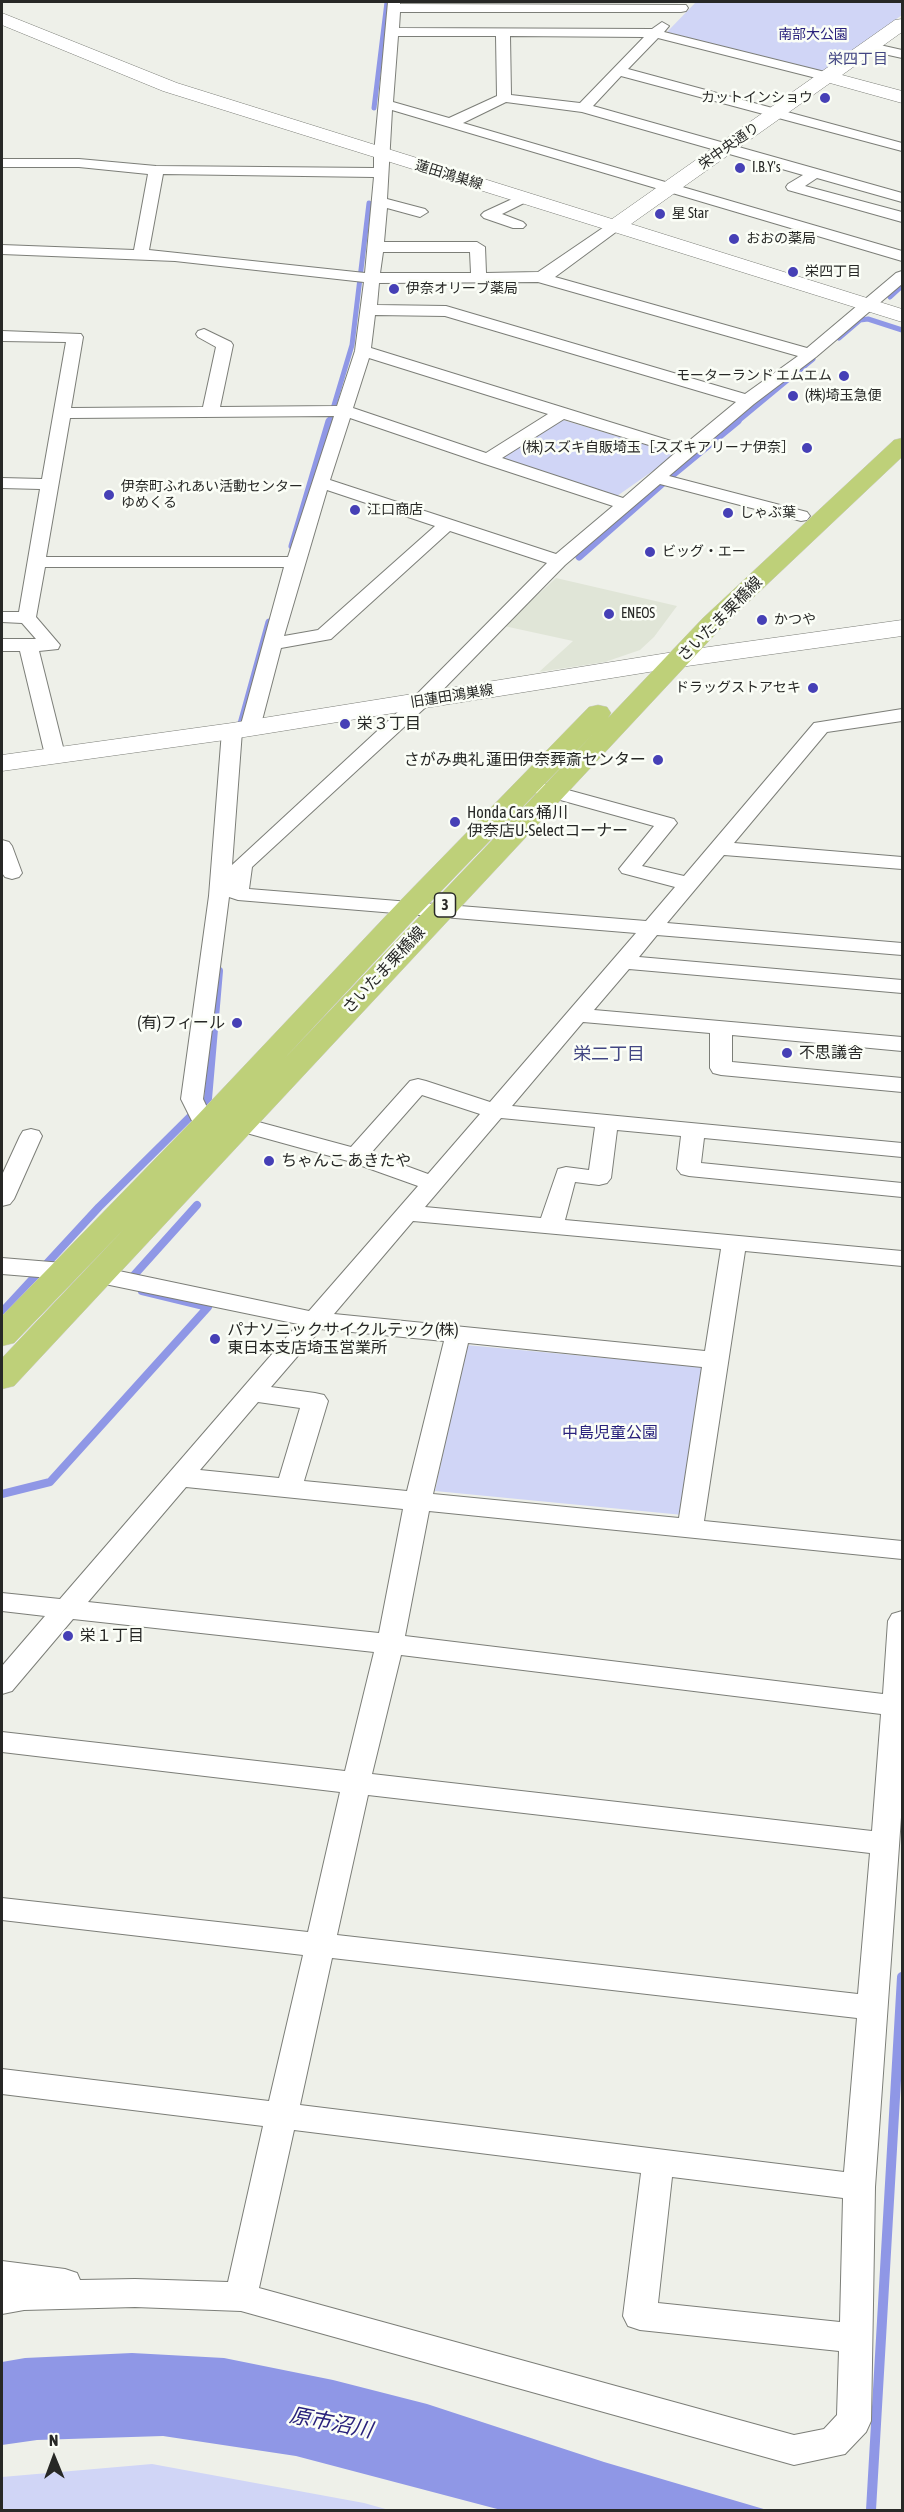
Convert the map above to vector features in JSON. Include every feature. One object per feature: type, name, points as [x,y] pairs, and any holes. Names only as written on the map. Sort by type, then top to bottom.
[{"type":"main road","name":"さいたま栗橋線","points":[[2,1378],[118,1279],[240,1124],[438,912],[645,665],[696,613],[903,422]]},
{"type":"main road","name":"さいたま栗橋線","points":[[2,1335],[205,1126],[408,909],[680,659],[712,623],[903,445]]},
{"type":"street","points":[[205,1126],[192,1099],[230,881],[241,729],[273,644],[295,562],[363,351],[380,202],[393,5],[684,5]]},
{"type":"street","points":[[583,108],[654,33],[684,5]]},
{"type":"street","name":"蓮田鴻巣線","points":[[2,19],[170,87],[381,164],[523,198],[903,316]]},
{"type":"street","name":"栄中央通り","points":[[615,226],[903,24]]},
{"type":"street","points":[[392,32],[654,33],[903,97]]},
{"type":"street","points":[[503,32],[504,98]]},
{"type":"street","points":[[871,47],[903,54]]},
{"type":"street","points":[[618,71],[903,147]]},
{"type":"street","points":[[451,123],[504,98],[583,108],[903,198]]},
{"type":"street","points":[[385,104],[903,256]]},
{"type":"street","points":[[2,163],[80,163],[156,170],[381,164]]},
{"type":"street","points":[[141,254],[156,170]]},
{"type":"street","points":[[815,173],[793,187],[903,217]]},
{"type":"street","points":[[518,225],[489,215],[523,198]]},
{"type":"street","points":[[380,202],[420,212]]},
{"type":"street","points":[[2,250],[141,254],[371,278],[539,277],[549,274],[615,226]]},
{"type":"street","points":[[376,247],[477,247],[479,278]]},
{"type":"street","points":[[230,881],[242,865],[421,701],[559,561],[748,400],[810,354],[903,276]]},
{"type":"street","points":[[539,277],[810,354]]},
{"type":"street","points":[[368,310],[446,311],[748,400]]},
{"type":"street","points":[[204,334],[225,345],[211,411]]},
{"type":"street","points":[[2,336],[75,337],[48,484],[27,618]]},
{"type":"street","points":[[363,351],[688,452]]},
{"type":"street","points":[[62,413],[344,411],[625,504]]},
{"type":"street","points":[[488,459],[563,412]]},
{"type":"street","points":[[657,478],[801,516]]},
{"type":"street","points":[[2,483],[48,484]]},
{"type":"street","points":[[322,483],[559,561]]},
{"type":"street","points":[[273,644],[324,635],[446,525]]},
{"type":"street","points":[[36,562],[295,562]]},
{"type":"street","points":[[2,617],[27,618],[51,645],[2,645]]},
{"type":"street","name":"旧蓮田鴻巣線","points":[[2,763],[241,729],[680,659],[903,627]]},
{"type":"street","points":[[28,645],[55,755]]},
{"type":"street","points":[[2,1684],[578,1015],[820,727],[903,715]]},
{"type":"street","points":[[541,789],[667,823],[629,869],[689,884]]},
{"type":"street","points":[[2,846],[12,873]]},
{"type":"street","points":[[719,848],[903,863]]},
{"type":"street","points":[[230,881],[238,894],[903,950]]},
{"type":"street","points":[[623,962],[903,987]]},
{"type":"street","points":[[578,1015],[903,1044]]},
{"type":"street","points":[[721,1028],[721,1068],[903,1085]]},
{"type":"street","points":[[356,1156],[418,1086],[494,1111],[903,1150]]},
{"type":"street","points":[[552,1226],[566,1174],[599,1178],[607,1121]]},
{"type":"street","points":[[240,1124],[356,1156],[432,1183]]},
{"type":"street","points":[[693,1129],[689,1169],[903,1190]]},
{"type":"street","points":[[2,1199],[31,1136]]},
{"type":"street","points":[[406,1213],[903,1258]]},
{"type":"street","points":[[690,1529],[734,1242]]},
{"type":"street","points":[[2,1266],[63,1271]]},
{"type":"street","points":[[118,1279],[314,1320],[715,1360]]},
{"type":"street","points":[[241,2297],[356,1783],[390,1644],[418,1502],[458,1334]]},
{"type":"street","points":[[251,1393],[315,1401],[289,1489]]},
{"type":"street","points":[[178,1478],[903,1550]]},
{"type":"street","points":[[2,1602],[66,1607],[390,1644],[897,1706]]},
{"type":"street","points":[[2,2300],[24,2296],[135,2293],[241,2297],[794,2450],[833,2443],[854,2421],[859,2187],[903,1622]]},
{"type":"street","points":[[2,1742],[885,1844]]},
{"type":"street","points":[[2,1909],[872,2008]]},
{"type":"street","points":[[2,2081],[859,2187]]},
{"type":"street","points":[[658,2162],[640,2316],[856,2338]]},
{"type":"street","points":[[2,2275],[135,2293]]},
{"type":"shaded area","points":[[556,578],[677,606],[654,637],[640,650],[605,662],[539,672],[573,641],[504,626]]},
{"type":"green space","name":"南部大公園","points":[[696,2],[902,2],[902,15],[824,71],[815,71],[667,32]]},
{"type":"green space","points":[[556,418],[677,454],[617,496],[494,458]]},
{"type":"green space","name":"中島児童公園","points":[[466,1345],[703,1367],[683,1515],[435,1491]]},
{"type":"green space","points":[[152,2464],[364,2503],[389,2510],[2,2510],[2,2477]]},
{"type":"water","name":"原市沼川","points":[[132,2353],[224,2358],[333,2380],[427,2404],[604,2462],[767,2510],[501,2510],[296,2456],[163,2436],[37,2440],[2,2445],[2,2362],[25,2358]]},
{"type":"waterway","points":[[374,108],[387,2]]},
{"type":"waterway","points":[[329,422],[352,345],[369,203]]},
{"type":"waterway","points":[[890,297],[902,286]]},
{"type":"waterway","points":[[839,338],[860,320],[868,319],[902,330]]},
{"type":"waterway","points":[[737,422],[813,359]]},
{"type":"waterway","points":[[292,546],[329,421]]},
{"type":"waterway","points":[[670,477],[738,421]]},
{"type":"waterway","points":[[579,557],[663,483]]},
{"type":"waterway","points":[[239,731],[269,622]]},
{"type":"waterway","points":[[2,1312],[99,1207],[208,1099],[219,971]]},
{"type":"waterway","points":[[127,1283],[197,1205]]},
{"type":"waterway","points":[[2,1494],[50,1482],[208,1307],[142,1291]]},
{"type":"waterway","points":[[871,2510],[902,1977]]},
{"type":"place","name":"カットインショウ","points":[[825,98]]},
{"type":"place","name":"I.B.Y's","points":[[740,168]]},
{"type":"place","name":"星 Star","points":[[660,214]]},
{"type":"place","name":"おおの薬局","points":[[734,239]]},
{"type":"place","name":"栄四丁目","points":[[793,272]]},
{"type":"place","name":"伊奈オリーブ薬局","points":[[394,289]]},
{"type":"place","name":"モーターランド エムエム","points":[[844,376]]},
{"type":"place","name":"(株)埼玉急便","points":[[793,396]]},
{"type":"place","name":"(株)スズキ自販埼玉［スズキアリーナ伊奈］","points":[[807,448]]},
{"type":"place","name":"伊奈町ふれあい活動センター ゆめくる","points":[[109,495]]},
{"type":"place","name":"江口商店","points":[[355,510]]},
{"type":"place","name":"しゃぶ葉","points":[[728,513]]},
{"type":"place","name":"ビッグ・エー","points":[[650,552]]},
{"type":"place","name":"ENEOS","points":[[609,614]]},
{"type":"place","name":"かつや","points":[[762,620]]},
{"type":"place","name":"ドラッグストアセキ","points":[[813,688]]},
{"type":"place","name":"栄３丁目","points":[[345,724]]},
{"type":"place","name":"さがみ典礼 蓮田伊奈葬斎センター","points":[[658,760]]},
{"type":"place","name":"Honda Cars 桶川 伊奈店U-Selectコーナー","points":[[455,822]]},
{"type":"place","name":"(有)フィール","points":[[237,1023]]},
{"type":"place","name":"不思議舎","points":[[787,1053]]},
{"type":"place","name":"ちゃんこ あきたや","points":[[269,1161]]},
{"type":"place","name":"パナソニックサイクルテック(株) 東日本支店埼玉営業所","points":[[215,1339]]},
{"type":"place","name":"栄１丁目","points":[[68,1636]]},
{"type":"district","name":"栄四丁目","points":[[858,59]]},
{"type":"district","name":"栄二丁目","points":[[609,1054]]}]
